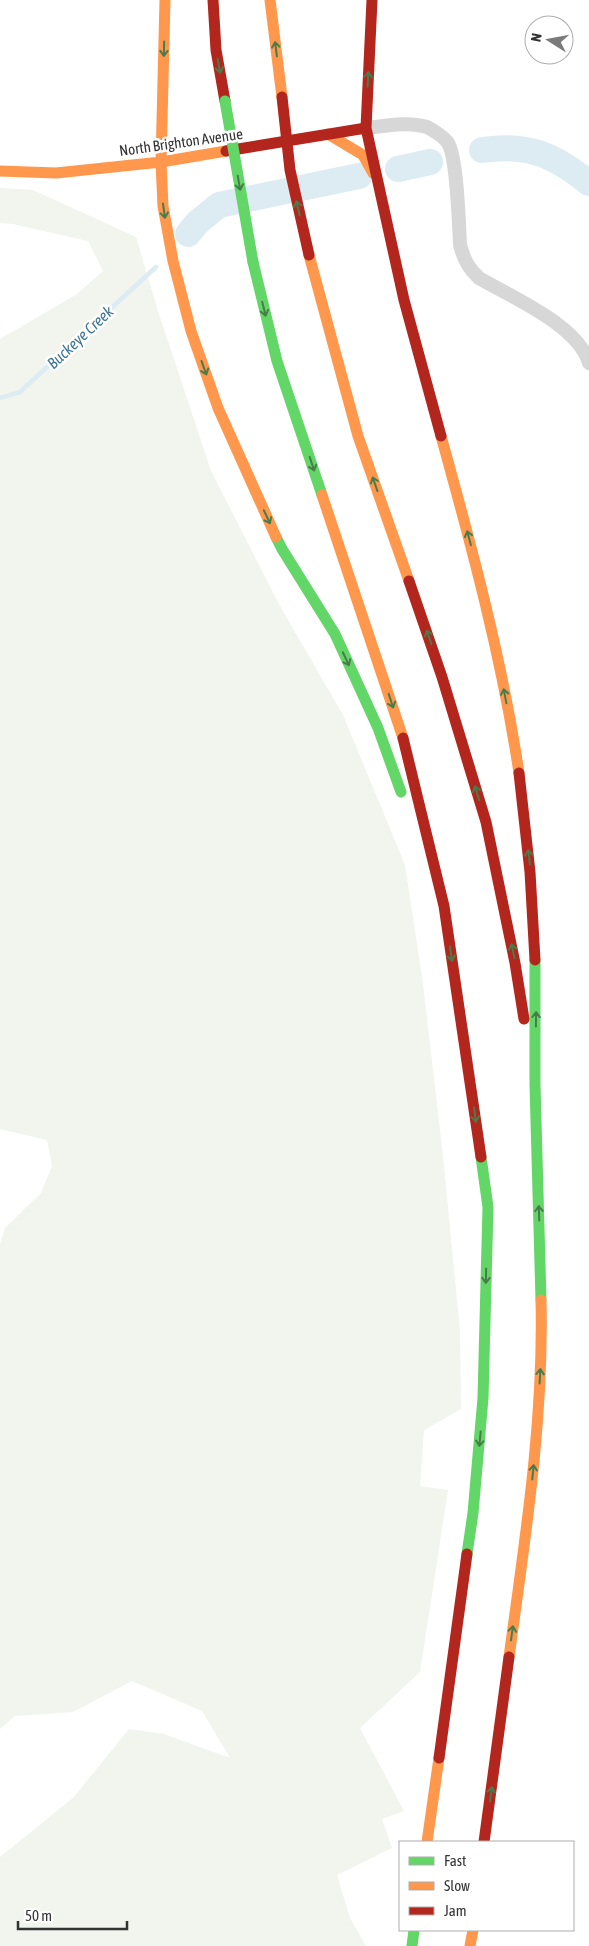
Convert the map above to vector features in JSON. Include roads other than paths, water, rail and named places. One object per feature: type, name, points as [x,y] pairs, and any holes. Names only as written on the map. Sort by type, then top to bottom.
[{"type":"main road","points":[[164,0],[161,162],[163,206],[172,261],[191,331],[218,408],[282,549],[335,634],[378,728],[444,906]]},
{"type":"main road","points":[[213,0],[216,50],[253,262],[277,361],[401,732],[444,906],[488,1207],[484,1398],[474,1504],[426,1841]]},
{"type":"main road","points":[[270,0],[290,170],[309,255],[358,436],[442,676],[486,822],[515,963],[535,1086]]},
{"type":"main road","points":[[372,0],[366,128],[404,300],[481,584],[493,636],[513,736],[531,882],[536,969],[535,1086],[542,1332],[538,1424],[533,1476],[484,1841]]},
{"type":"main road","name":"North Brighton Avenue","points":[[0,171],[56,173],[161,162],[366,128]]},
{"type":"main road","points":[[328,134],[363,155],[376,177]]},
{"type":"main road","points":[[412,1946],[414,1931]]},
{"type":"main road","points":[[470,1946],[473,1931]]},
{"type":"street","points":[[366,128],[405,125],[425,127],[434,130],[448,143],[453,164],[460,245],[463,258],[471,271],[479,278],[554,321],[572,335],[588,358],[589,363]]},
{"type":"waterway","name":"Buckeye Creek","points":[[482,150],[513,148],[540,153],[564,165],[589,183]]},
{"type":"waterway","name":"Buckeye Creek","points":[[398,169],[430,162]]},
{"type":"waterway","name":"Buckeye Creek","points":[[188,234],[197,223],[219,205],[359,176]]},
{"type":"waterway","name":"Buckeye Creek","points":[[0,398],[20,392],[156,267]]}]
